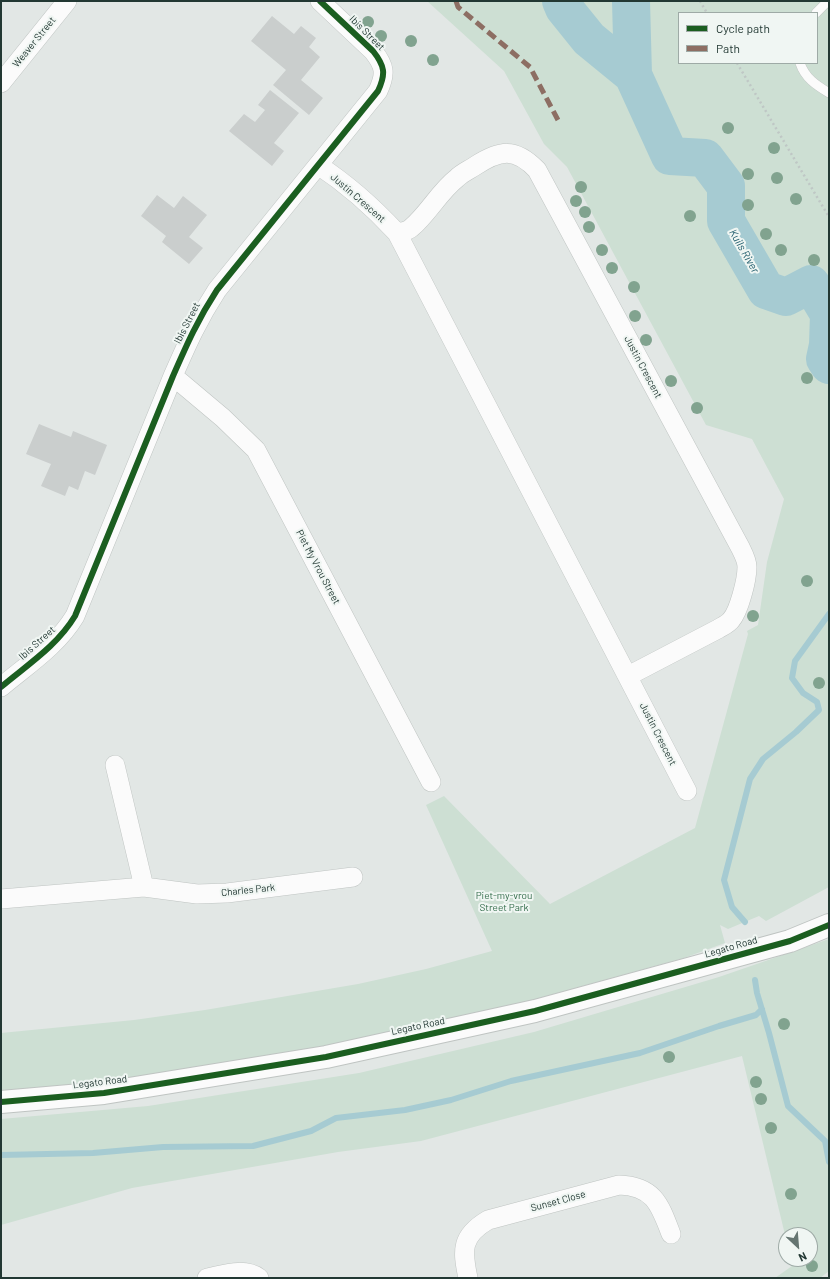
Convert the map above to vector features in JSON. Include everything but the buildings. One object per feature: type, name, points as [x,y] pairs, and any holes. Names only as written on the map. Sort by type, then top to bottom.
[{"type":"street","name":"Weaver Street","points":[[1,84],[67,1]]},
{"type":"street","name":"Ibis Street","points":[[1,687],[53,644],[67,629],[75,616],[173,376],[203,311],[217,290],[378,91],[384,74],[380,60],[373,51],[320,1]]},
{"type":"street","name":"Justin Crescent","points":[[397,233],[410,229],[456,178],[494,155],[507,153],[518,155],[527,160],[537,170],[746,558],[746,578],[737,612],[730,621],[718,629],[628,676]]},
{"type":"street","name":"Justin Crescent","points":[[318,165],[367,202],[397,233],[687,791]]},
{"type":"street","name":"Piet My Vrou Street","points":[[173,376],[223,418],[256,450],[431,782]]},
{"type":"street","points":[[114,765],[144,886]]},
{"type":"street","name":"Charles Park","points":[[1,899],[144,886],[197,894],[227,893],[353,877]]},
{"type":"street","name":"Legato Road","points":[[718,961],[829,910]]},
{"type":"street","name":"Legato Road","points":[[1,1102],[104,1093],[326,1057],[535,1011],[790,942],[829,926]]},
{"type":"street","name":"Sunset Close","points":[[468,1278],[464,1257],[466,1244],[471,1234],[478,1226],[488,1220],[619,1185],[633,1185],[655,1199],[671,1234]]},
{"type":"street","points":[[207,1278],[241,1272],[251,1273],[259,1278]]},
{"type":"lane","points":[[817,12],[828,1]]},
{"type":"lane","points":[[800,64],[812,83],[829,93]]},
{"type":"path","points":[[700,1],[706,12]]},
{"type":"path","points":[[738,64],[829,217]]},
{"type":"green space","name":"Piet-my-vrou Street Park","points":[[427,1],[829,2],[829,887],[766,921],[759,916],[728,929],[720,925],[725,943],[684,958],[449,1023],[176,1073],[39,1088],[1,1090],[1,1033],[134,1020],[205,1010],[358,984],[426,969],[492,951],[426,805],[444,796],[550,904],[695,828],[748,634],[747,631],[758,625],[767,562],[784,499],[752,439],[706,425],[567,167],[544,144],[504,71]]},
{"type":"green space","points":[[829,939],[829,1271],[820,1278],[775,1278],[791,1267],[818,1267],[818,1227],[783,1227],[742,1056],[421,1141],[338,1152],[132,1188],[1,1225],[1,1119],[148,1106],[359,1073],[534,1032],[719,977]]},
{"type":"waterway","name":"Kuils River","points":[[561,1],[564,8],[589,39],[633,75]]},
{"type":"waterway","name":"Kuils River","points":[[631,1],[633,75],[670,156],[705,158],[726,186],[726,221],[766,290],[786,297],[811,284],[829,314],[828,345],[825,359],[829,365]]},
{"type":"waterway","points":[[745,922],[732,907],[724,880],[750,779],[763,759],[796,732],[819,710],[817,702],[803,693],[792,678],[795,661],[829,614]]},
{"type":"waterway","points":[[755,980],[757,993],[788,1106],[825,1141],[829,1162]]},
{"type":"waterway","points":[[1,1155],[93,1153],[163,1147],[253,1146],[311,1131],[336,1118],[405,1110],[451,1100],[511,1081],[640,1053],[756,1015],[762,1009]]},
{"type":"marked path","points":[[456,1],[458,7],[530,67],[559,122]]},
{"type":"cycle path","points":[[1,687],[51,646],[60,637],[75,616],[173,376],[188,342],[210,301],[217,290],[378,91],[382,80],[383,70],[377,56],[320,1]]},
{"type":"cycle path","points":[[1,1102],[104,1093],[326,1057],[535,1011],[790,941],[829,925]]}]
